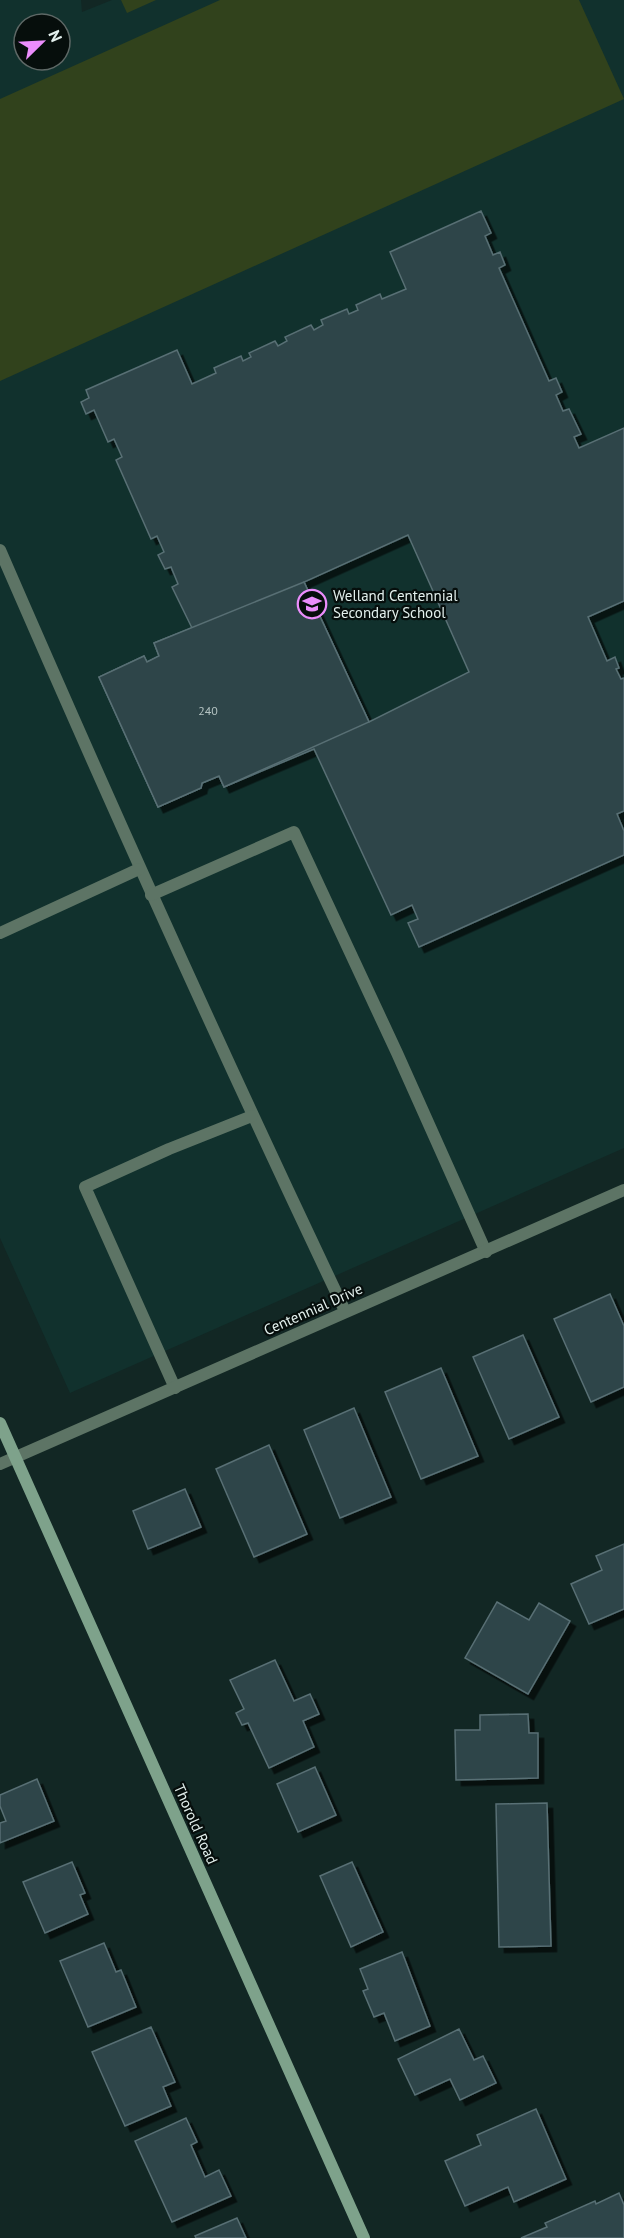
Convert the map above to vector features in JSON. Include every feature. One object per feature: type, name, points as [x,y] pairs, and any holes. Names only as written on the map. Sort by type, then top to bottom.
[{"type":"street","points":[[0,550],[139,869],[252,1116],[345,1311]]},
{"type":"street","points":[[151,895],[294,832],[486,1252]]},
{"type":"street","points":[[0,933],[139,869]]},
{"type":"street","points":[[175,1388],[85,1187],[169,1149],[252,1116]]},
{"type":"street","name":"Centennial Drive","points":[[0,1464],[624,1190]]},
{"type":"street","name":"Thorold Road","points":[[0,1423],[364,2238]]},
{"type":"shaded area","name":"Welland Centennial Secondary School","points":[[0,0],[81,0],[82,12],[112,0],[624,0],[624,1148],[70,1393],[0,1238]]},
{"type":"green space","points":[[121,0],[156,0],[127,13]]},
{"type":"green space","points":[[220,0],[579,0],[624,99],[0,381],[0,99],[60,72],[72,72],[72,67]]},
{"type":"building","points":[[481,211],[491,233],[485,236],[493,255],[500,252],[505,265],[499,268],[549,381],[556,378],[562,392],[556,395],[563,411],[569,409],[581,434],[574,437],[579,448],[624,428],[624,601],[588,617],[607,661],[615,657],[619,668],[616,669],[621,679],[624,678],[624,811],[617,814],[624,831],[624,855],[419,947],[408,923],[418,919],[412,905],[391,915],[314,749],[224,787],[219,776],[202,783],[201,788],[158,807],[99,677],[144,656],[147,662],[159,656],[154,643],[192,628],[172,587],[178,584],[171,567],[165,569],[158,555],[164,552],[157,536],[151,539],[116,460],[122,457],[114,439],[108,442],[94,410],[86,414],[81,402],[89,398],[86,390],[177,350],[192,384],[216,373],[214,368],[241,356],[243,361],[251,357],[249,353],[275,341],[278,346],[287,341],[285,337],[311,325],[314,330],[323,325],[321,320],[347,309],[349,314],[358,310],[356,305],[380,294],[382,299],[406,289],[390,252]],"holes":[[[408,535],[469,672],[369,722],[304,582]]]},
{"type":"building","points":[[304,582],[369,722],[224,787],[219,776],[202,783],[201,788],[158,807],[99,677],[144,656],[147,662],[159,656],[154,643]]},
{"type":"building","points":[[610,1294],[624,1326],[624,1387],[591,1402],[554,1319]]},
{"type":"building","points":[[523,1335],[559,1417],[509,1439],[473,1357]]},
{"type":"building","points":[[441,1368],[478,1456],[421,1479],[385,1392]]},
{"type":"building","points":[[354,1408],[391,1497],[340,1518],[304,1430]]},
{"type":"building","points":[[269,1445],[307,1534],[254,1557],[216,1469]]},
{"type":"building","points":[[185,1489],[201,1527],[148,1549],[133,1511]]},
{"type":"building","points":[[624,1544],[624,1609],[589,1624],[571,1584],[602,1570],[596,1556]]},
{"type":"building","points":[[497,1602],[529,1620],[539,1603],[570,1621],[528,1694],[465,1658]]},
{"type":"building","points":[[275,1660],[294,1701],[310,1694],[319,1714],[303,1721],[314,1747],[269,1768],[248,1723],[242,1725],[236,1713],[244,1709],[230,1680]]},
{"type":"building","points":[[528,1714],[529,1733],[538,1733],[538,1778],[456,1780],[455,1730],[480,1730],[480,1715]]},
{"type":"building","points":[[315,1767],[336,1815],[298,1832],[277,1784]]},
{"type":"building","points":[[37,1779],[54,1821],[0,1843],[0,1823],[6,1821],[0,1806],[0,1795]]},
{"type":"building","points":[[547,1803],[551,1946],[499,1947],[496,1804]]},
{"type":"building","points":[[72,1862],[85,1893],[80,1895],[88,1914],[45,1933],[23,1882]]},
{"type":"building","points":[[352,1862],[383,1932],[351,1947],[320,1876]]},
{"type":"building","points":[[104,1943],[116,1972],[121,1970],[136,2007],[88,2027],[60,1961]]},
{"type":"building","points":[[402,1952],[430,2026],[395,2041],[384,2013],[374,2017],[363,1991],[368,1989],[360,1969]]},
{"type":"building","points":[[151,2027],[175,2082],[163,2087],[171,2106],[125,2126],[92,2052]]},
{"type":"building","points":[[459,2029],[474,2060],[483,2056],[496,2083],[460,2100],[450,2079],[415,2095],[398,2059]]},
{"type":"building","points":[[536,2109],[566,2179],[514,2202],[508,2187],[465,2206],[445,2161],[481,2145],[477,2135]]},
{"type":"building","points":[[186,2118],[197,2142],[191,2145],[205,2177],[219,2170],[231,2196],[172,2222],[135,2141]]},
{"type":"building","points":[[619,2193],[624,2205],[624,2238],[521,2238],[547,2227],[545,2223]]},
{"type":"building","points":[[237,2218],[246,2238],[196,2238],[195,2236]]},
{"type":"place","name":"Welland Centennial Secondary School","points":[[312,604]]}]
